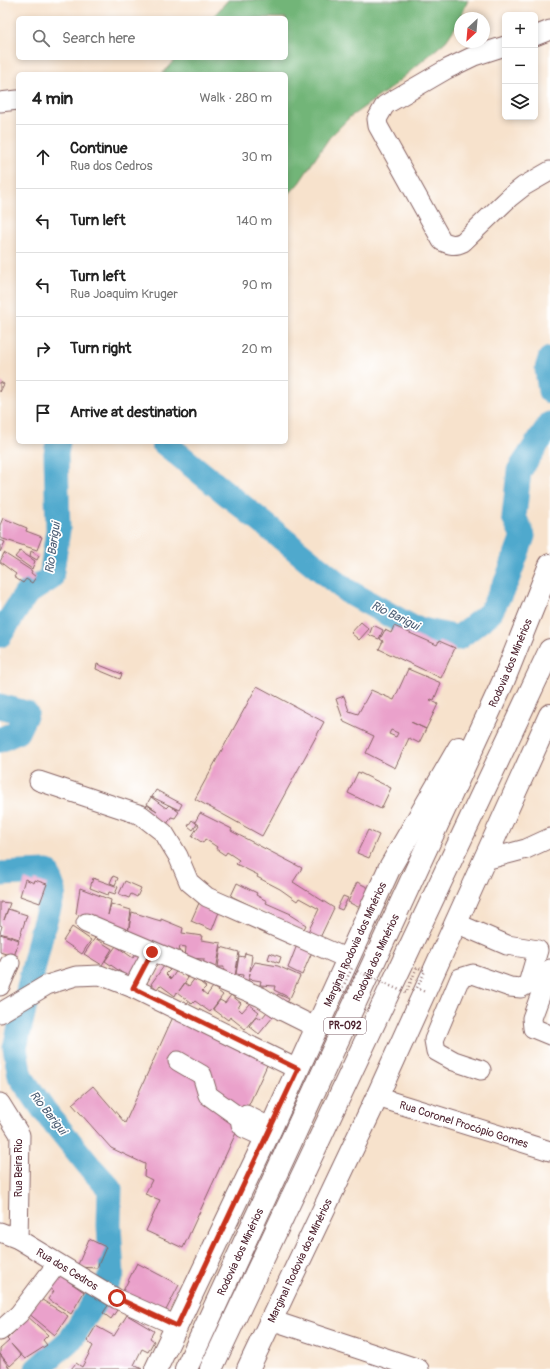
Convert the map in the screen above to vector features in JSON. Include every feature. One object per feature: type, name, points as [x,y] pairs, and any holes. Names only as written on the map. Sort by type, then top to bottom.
[{"type":"main road","name":"Rodovia dos Minérios","points":[[186,1369],[503,682],[550,565]]},
{"type":"main road","name":"Rodovia dos Minérios","points":[[211,1369],[550,650]]},
{"type":"main road","name":"Marginal Rodovia dos Minérios","points":[[156,1369],[298,1069],[318,1021],[347,962],[389,869],[450,763],[503,682]]},
{"type":"main road","name":"Marginal Rodovia dos Minérios","points":[[248,1369],[377,1097],[550,715]]},
{"type":"street","points":[[538,35],[550,30]]},
{"type":"street","points":[[502,47],[474,56],[385,105],[377,119],[378,126],[442,241],[450,245],[456,245],[463,242],[510,197],[524,186],[550,171]]},
{"type":"street","points":[[0,102],[16,100]]},
{"type":"street","points":[[39,781],[141,815],[164,833],[178,856],[189,882],[207,897],[347,962]]},
{"type":"street","points":[[485,860],[526,849],[550,838]]},
{"type":"street","points":[[86,923],[261,997],[285,1002],[318,1021]]},
{"type":"street","points":[[456,923],[507,945],[544,952],[528,984],[521,988],[510,987],[473,974],[460,978],[434,1040],[436,1050],[454,1061],[480,1070]]},
{"type":"street","points":[[133,988],[152,952]]},
{"type":"street","points":[[0,986],[10,964]]},
{"type":"street","points":[[550,969],[532,1018],[533,1028],[550,1035]]},
{"type":"street","points":[[0,1012],[47,985],[76,976],[100,975],[133,988],[298,1069]]},
{"type":"street","points":[[178,1060],[202,1075],[208,1095],[243,1120],[246,1115],[268,1133]]},
{"type":"street","name":"Rua Coronel Procópio Gomes","points":[[377,1097],[550,1151]]},
{"type":"street","name":"Rua Beira Rio","points":[[0,1103],[20,1135],[18,1239]]},
{"type":"street","name":"Rua dos Cedros","points":[[0,1232],[18,1239],[57,1264],[117,1298],[177,1326]]},
{"type":"street","points":[[0,1331],[22,1310],[57,1264]]},
{"type":"street","points":[[271,1320],[419,1369]]},
{"type":"path","points":[[347,962],[352,968],[342,991],[347,993],[358,971],[406,993],[417,967],[425,971],[417,988],[425,992]]},
{"type":"green space","points":[[228,0],[468,0],[463,12],[454,12],[454,29],[446,41],[388,90],[350,117],[329,138],[299,183],[288,195],[288,72],[164,72],[174,60],[288,60],[288,16],[214,16]]},
{"type":"building","points":[[0,382],[4,384],[0,392]]},
{"type":"building","points":[[3,518],[27,528],[26,531],[42,537],[37,550],[0,538],[0,525]]},
{"type":"building","points":[[0,540],[5,542],[0,552]]},
{"type":"building","points":[[20,551],[35,561],[32,569],[15,557]]},
{"type":"building","points":[[31,551],[39,556],[37,560],[30,556]]},
{"type":"building","points":[[4,553],[32,571],[31,573],[36,577],[32,583],[26,579],[23,583],[14,577],[16,574],[0,562]]},
{"type":"building","points":[[361,622],[369,629],[359,640],[351,633]]},
{"type":"building","points":[[373,625],[383,630],[379,639],[369,635]]},
{"type":"building","points":[[394,626],[437,645],[439,641],[455,648],[441,678],[379,649],[383,641],[380,639],[385,630],[391,633]]},
{"type":"building","points":[[97,664],[122,674],[120,679],[96,669]]},
{"type":"building","points":[[408,669],[441,683],[434,700],[430,700],[438,704],[419,743],[409,738],[395,768],[366,753],[374,736],[344,722],[336,699],[344,696],[349,711],[358,714],[371,690],[394,700]],"holes":[[[391,730],[398,733],[396,737],[389,734]]]},
{"type":"building","points":[[257,686],[324,722],[262,836],[195,799]]},
{"type":"building","points":[[358,772],[391,788],[381,809],[348,793]]},
{"type":"building","points":[[156,790],[182,804],[179,810],[152,797]]},
{"type":"building","points":[[151,797],[166,808],[169,805],[179,812],[175,818],[171,817],[166,826],[143,812],[147,805],[157,811],[147,804]]},
{"type":"building","points":[[200,813],[302,868],[293,882],[334,908],[318,942],[306,936],[319,909],[299,898],[297,901],[280,889],[257,877],[258,875],[236,864],[239,860],[227,852],[225,855],[216,849],[217,847],[205,839],[203,843],[192,836],[199,825],[195,822]]},
{"type":"building","points":[[192,820],[197,824],[193,830],[188,826]]},
{"type":"building","points":[[368,830],[379,835],[369,858],[357,853]]},
{"type":"building","points":[[113,876],[118,878],[115,885],[110,883]]},
{"type":"building","points":[[93,878],[118,887],[115,894],[109,892],[108,895],[90,888]]},
{"type":"building","points":[[25,879],[34,883],[35,880],[47,884],[40,903],[20,896]]},
{"type":"building","points":[[125,881],[141,888],[137,897],[131,894],[129,898],[119,894]]},
{"type":"building","points":[[357,882],[369,888],[360,908],[348,902]]},
{"type":"building","points":[[237,883],[257,893],[256,895],[267,901],[266,903],[291,914],[290,915],[306,925],[303,931],[231,896]]},
{"type":"building","points":[[80,888],[111,900],[108,915],[111,904],[131,910],[128,933],[76,914]]},
{"type":"building","points":[[343,896],[348,898],[342,910],[337,908]]},
{"type":"building","points":[[0,902],[10,903],[4,920],[8,909],[27,915],[19,939],[0,933],[2,926],[0,925]]},
{"type":"building","points":[[199,903],[219,912],[212,930],[191,921]]},
{"type":"building","points":[[132,912],[161,921],[161,919],[183,928],[182,933],[202,936],[201,940],[221,943],[216,970],[203,968],[204,959],[185,958],[186,947],[180,946],[179,952],[127,938]]},
{"type":"building","points":[[72,927],[91,940],[82,954],[63,941]]},
{"type":"building","points":[[0,934],[19,940],[14,957],[0,952]]},
{"type":"building","points":[[95,938],[112,949],[102,965],[84,954]]},
{"type":"building","points":[[297,945],[312,952],[302,975],[288,968]]},
{"type":"building","points":[[116,946],[133,958],[137,953],[145,958],[131,979],[105,961]]},
{"type":"building","points":[[221,947],[239,952],[235,976],[223,974],[224,967],[218,967]]},
{"type":"building","points":[[245,953],[252,955],[250,971],[255,962],[278,966],[300,976],[290,998],[274,990],[275,986],[260,985],[261,981],[249,979],[250,973],[248,983],[242,981],[243,975],[236,974],[239,956],[244,957]]},
{"type":"building","points":[[270,953],[281,957],[279,963],[268,959]]},
{"type":"building","points":[[164,966],[170,970],[166,974],[171,979],[177,970],[188,978],[179,991],[185,983],[189,986],[195,978],[206,987],[202,991],[207,995],[213,987],[223,995],[210,1012],[195,1001],[192,1004],[177,992],[175,996],[160,985],[157,989],[151,984]]},
{"type":"building","points":[[278,994],[289,999],[280,1018],[268,1013]]},
{"type":"building","points":[[231,995],[241,1003],[238,1008],[242,1012],[249,1004],[259,1012],[245,1029],[230,1017],[228,1020],[213,1009],[220,1000],[225,1003]]},
{"type":"building","points":[[267,1012],[273,1017],[259,1034],[249,1026],[257,1016],[261,1019]]},
{"type":"building","points":[[173,1017],[269,1061],[183,1248],[146,1231],[160,1200],[145,1194],[152,1180],[144,1176],[145,1164],[111,1148],[72,1104],[93,1086],[125,1123]]},
{"type":"building","points":[[89,1239],[106,1247],[97,1268],[77,1267]]},
{"type":"building","points":[[137,1263],[179,1285],[164,1314],[122,1293]]},
{"type":"building","points":[[58,1274],[84,1292],[71,1314],[48,1299],[54,1291],[48,1287]]},
{"type":"building","points":[[39,1298],[68,1316],[55,1335],[28,1313]]},
{"type":"building","points":[[109,1304],[117,1310],[111,1319],[103,1313]]},
{"type":"building","points":[[25,1314],[48,1335],[43,1340],[47,1345],[25,1359],[11,1344],[21,1356],[10,1366],[0,1354],[0,1349],[9,1341],[7,1339],[15,1331],[13,1328]]},
{"type":"building","points":[[127,1315],[154,1331],[150,1338],[154,1341],[148,1352],[142,1349],[134,1365],[142,1369],[71,1369],[76,1363],[82,1367],[93,1346],[87,1341],[96,1326],[114,1336]]},
{"type":"building","points":[[0,1354],[10,1369],[0,1369]]},
{"type":"waterway","name":"Rio Barigui","points":[[550,359],[547,369],[550,391]]},
{"type":"waterway","name":"Rio Barigui","points":[[165,444],[347,591],[413,628],[458,638],[490,613],[507,580],[523,536],[514,517],[519,471],[550,424]]},
{"type":"waterway","name":"Rio Barigui","points":[[0,635],[26,594],[51,578],[58,530],[56,454],[58,444]]},
{"type":"waterway","name":"Rio Barigui","points":[[0,706],[26,713],[17,732],[0,740]]},
{"type":"waterway","name":"Rio Barigui","points":[[0,874],[47,872],[54,891],[42,931],[15,1048],[20,1076],[44,1110],[90,1167],[110,1189],[109,1225],[112,1275],[71,1339],[37,1369]]},
{"type":"route","points":[[117,1298],[152,1316],[177,1326],[298,1069],[133,988],[152,952]]}]
